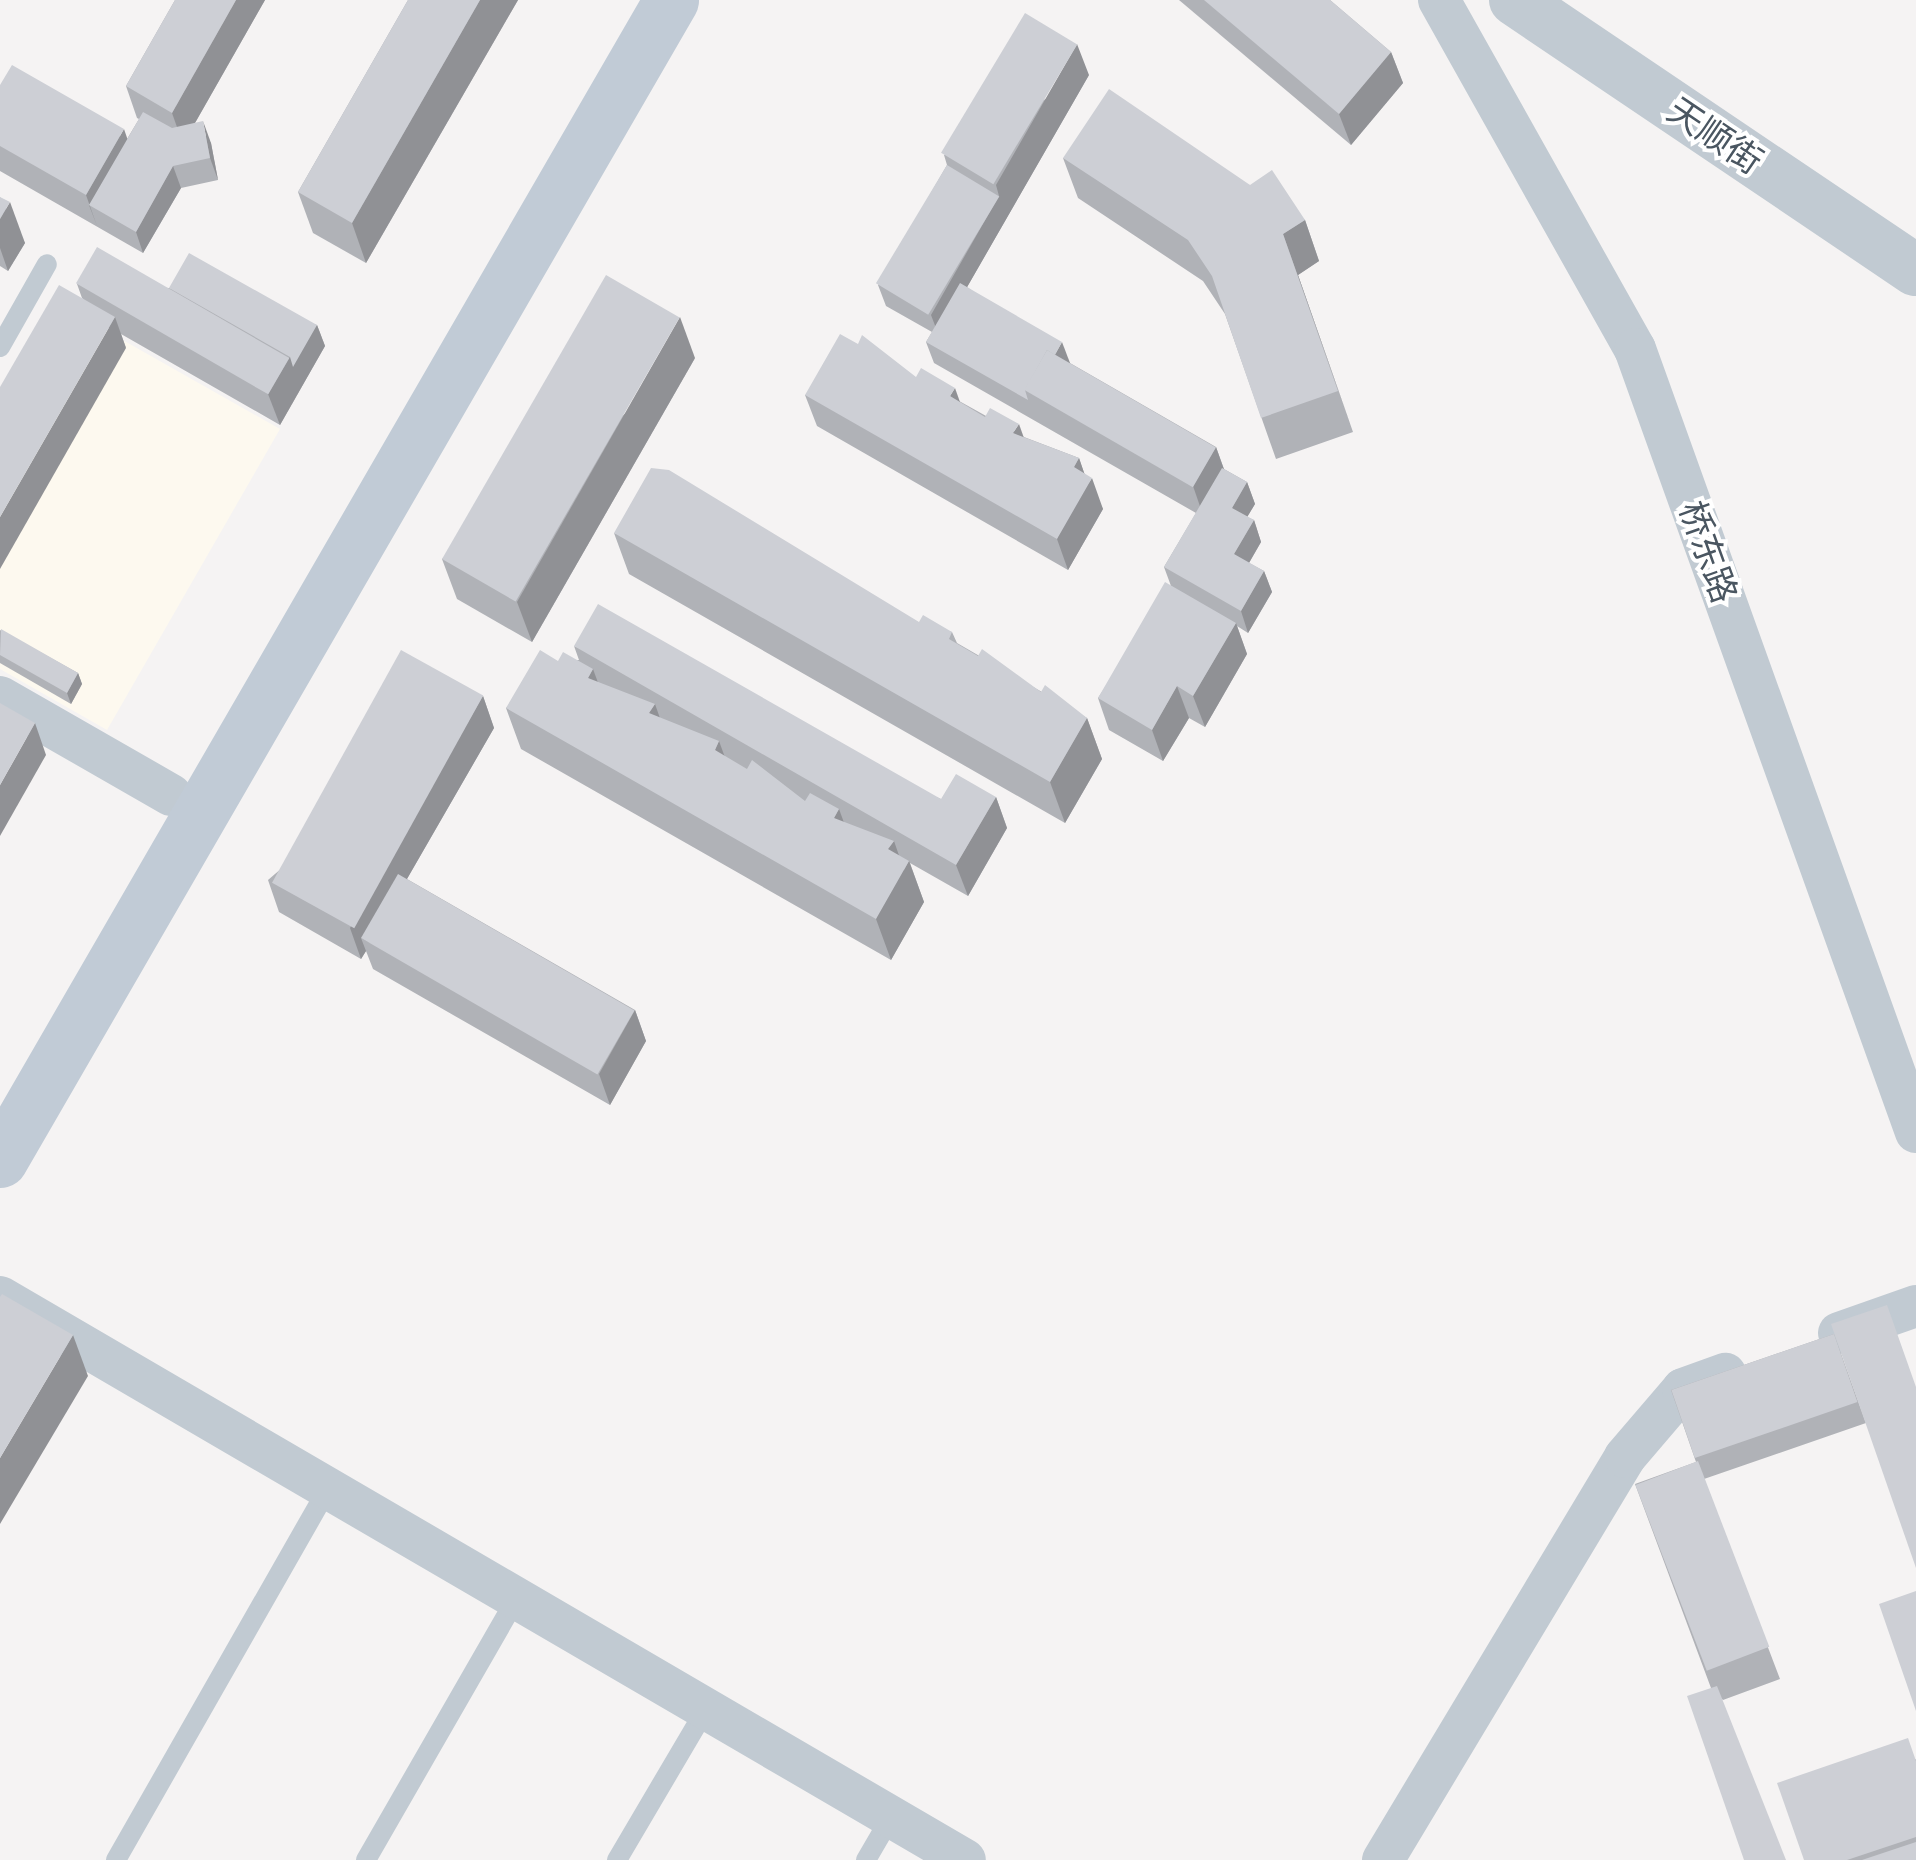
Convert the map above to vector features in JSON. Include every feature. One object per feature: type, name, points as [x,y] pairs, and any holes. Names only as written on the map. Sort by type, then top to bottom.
[{"type":"main road","points":[[0,1088],[629,0]]},
{"type":"main road","points":[[0,1160],[671,0]]},
{"type":"street","name":"桥东路","points":[[1439,0],[1635,349],[1916,1132]]},
{"type":"street","name":"天顺街","points":[[1515,0],[1916,270]]},
{"type":"street","points":[[0,696],[171,795]]},
{"type":"street","points":[[0,1297],[965,1860]]},
{"type":"street","points":[[1383,1860],[1654,1418],[1683,1389],[1916,1306]]},
{"type":"lane","points":[[0,346],[48,264]]},
{"type":"lane","points":[[116,1860],[328,1489]]},
{"type":"lane","points":[[366,1860],[516,1599]]},
{"type":"lane","points":[[617,1860],[706,1709]]},
{"type":"lane","points":[[866,1860],[891,1816]]},
{"type":"shaded area","points":[[59,304],[280,429],[107,730],[0,669],[0,407]]},
{"type":"building","points":[[175,0],[236,0],[172,113],[126,86]]},
{"type":"building","points":[[408,0],[480,0],[352,223],[298,192]]},
{"type":"building","points":[[1204,0],[1330,0],[1391,52],[1339,114]]},
{"type":"building","points":[[1025,13],[1077,44],[993,184],[941,153]]},
{"type":"building","points":[[12,65],[124,129],[86,195],[0,146],[0,85]]},
{"type":"building","points":[[1109,89],[1250,185],[1272,170],[1305,220],[1283,234],[1338,391],[1261,418],[1212,276],[1188,240],[1063,158]]},
{"type":"building","points":[[143,112],[172,128],[203,121],[210,158],[173,166],[136,232],[89,205]]},
{"type":"building","points":[[947,165],[999,196],[928,315],[876,283]]},
{"type":"building","points":[[0,197],[10,202],[0,219]]},
{"type":"building","points":[[97,247],[289,358],[268,394],[76,283]]},
{"type":"building","points":[[189,253],[317,325],[293,367],[290,357],[169,288]]},
{"type":"building","points":[[606,275],[680,317],[516,602],[442,559]]},
{"type":"building","points":[[960,283],[1062,342],[1055,355],[1047,350],[1025,390],[1028,400],[926,342]]},
{"type":"building","points":[[59,285],[115,317],[0,517],[0,387]]},
{"type":"building","points":[[840,334],[858,344],[862,335],[916,377],[921,368],[955,388],[950,396],[985,417],[990,408],[1019,424],[1013,433],[1079,458],[1074,467],[1092,478],[1057,539],[805,395]]},
{"type":"building","points":[[1047,350],[1216,448],[1193,487],[1024,390]]},
{"type":"building","points":[[651,468],[669,470],[919,622],[923,615],[952,632],[949,639],[978,656],[982,649],[1041,692],[1045,685],[1087,718],[1050,782],[614,533]]},
{"type":"building","points":[[1222,468],[1247,482],[1232,508],[1254,520],[1234,554],[1264,571],[1241,611],[1164,567]]},
{"type":"building","points":[[1165,582],[1236,623],[1193,696],[1177,686],[1152,730],[1098,698]]},
{"type":"building","points":[[598,604],[941,799],[956,774],[996,797],[956,865],[574,646]]},
{"type":"building","points":[[1,629],[78,673],[67,693],[0,655]]},
{"type":"building","points":[[401,650],[483,696],[354,928],[272,883]]},
{"type":"building","points":[[540,650],[558,661],[563,652],[593,669],[588,678],[655,704],[649,713],[719,741],[715,750],[747,769],[752,760],[805,801],[810,793],[839,809],[834,818],[894,841],[888,849],[909,861],[876,919],[506,708]]},
{"type":"building","points":[[0,703],[35,723],[0,785]]},
{"type":"building","points":[[398,874],[634,1010],[597,1075],[361,938]]},
{"type":"building","points":[[2,1294],[73,1335],[0,1458],[0,1297]]},
{"type":"building","points":[[1887,1305],[1916,1387],[1916,1568],[1831,1324]]},
{"type":"building","points":[[1834,1334],[1857,1402],[1695,1458],[1671,1390]]},
{"type":"building","points":[[1698,1461],[1769,1647],[1707,1671],[1635,1485]]},
{"type":"building","points":[[1916,1591],[1916,1711],[1879,1604]]},
{"type":"building","points":[[1717,1686],[1786,1860],[1744,1860],[1687,1696]]},
{"type":"building","points":[[1908,1738],[1916,1761],[1916,1837],[1847,1860],[1804,1860],[1777,1783]]},
{"type":"building","points":[[1916,1842],[1916,1860],[1862,1860]]}]
